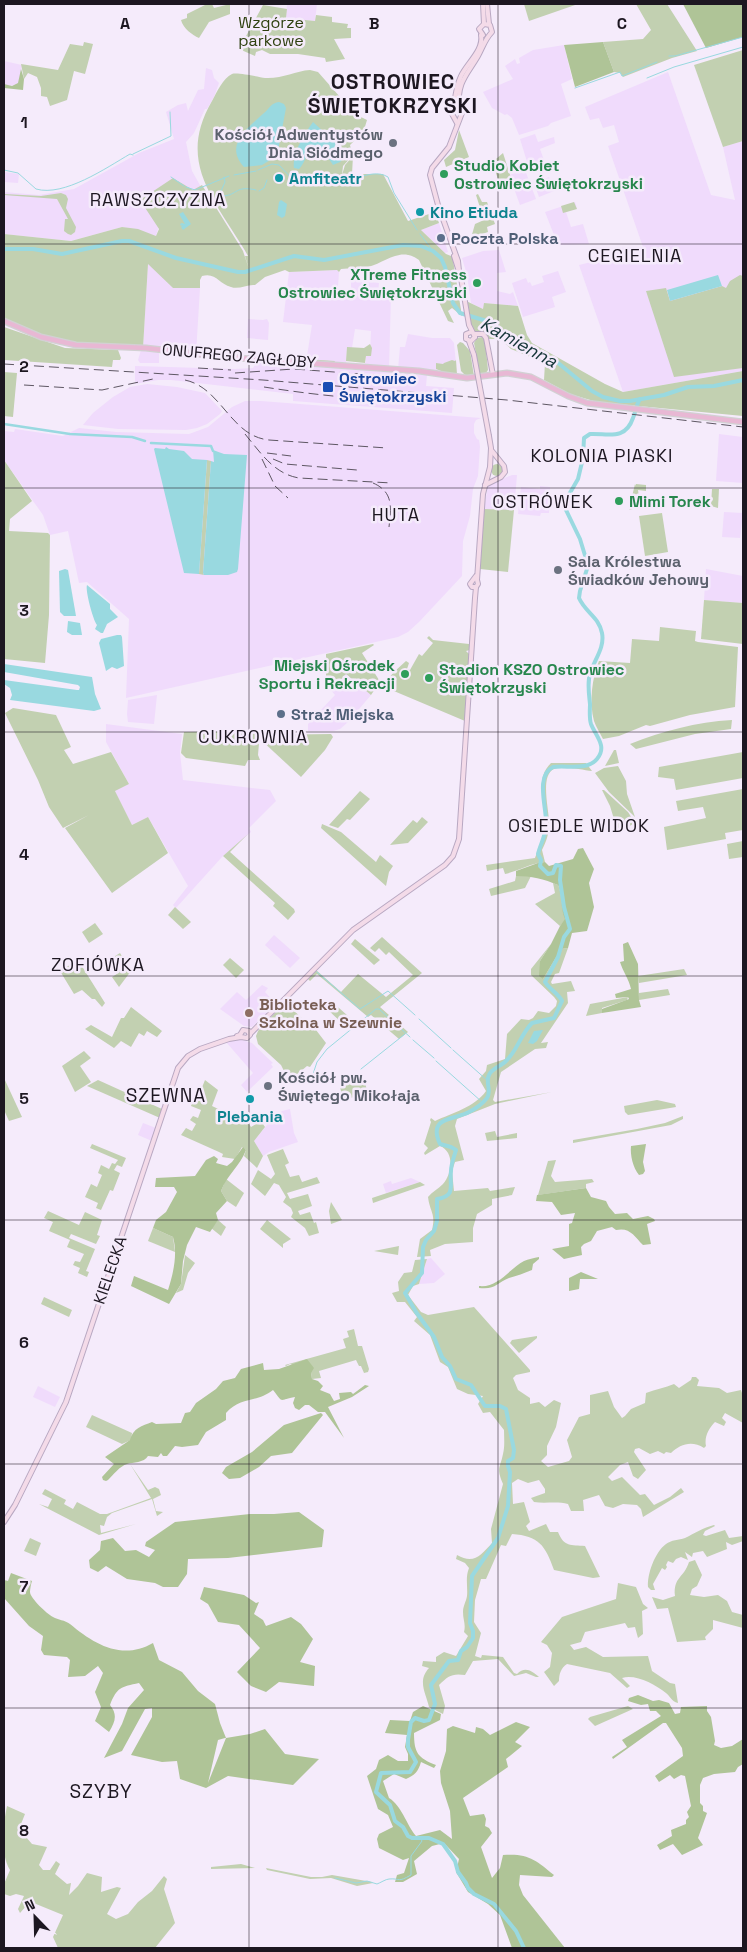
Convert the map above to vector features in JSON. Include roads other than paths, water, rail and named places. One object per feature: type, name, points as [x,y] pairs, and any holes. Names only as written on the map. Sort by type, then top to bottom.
[{"type":"main road","points":[[457,123],[451,112],[457,107],[462,80],[492,30],[485,4]]},
{"type":"main road","points":[[485,4],[484,24],[479,29],[482,42],[459,79],[457,107],[462,113],[448,149],[430,172],[431,182],[459,271],[491,448],[493,454],[502,463],[505,472],[500,478],[485,484]]},
{"type":"main road","points":[[484,24],[489,24]]},
{"type":"main road","points":[[481,35],[487,36]]},
{"type":"main road","points":[[454,117],[459,117]]},
{"type":"main road","name":"ONUFREGO ZAGŁOBY","points":[[4,322],[55,341],[76,345],[146,348],[223,358],[419,371],[460,378],[510,374],[531,377],[568,396],[587,403],[743,422]]},
{"type":"main road","points":[[472,336],[483,336],[487,340],[491,375]]},
{"type":"main road","points":[[249,1032],[242,1030],[240,1036],[247,1038],[249,1032],[258,1027],[353,930],[451,859],[459,839],[475,588],[478,584],[475,580],[485,484],[490,468],[491,448]]},
{"type":"main road","points":[[490,468],[495,462],[502,463]]},
{"type":"main road","points":[[490,468],[492,476],[500,478]]},
{"type":"main road","points":[[475,580],[471,581],[470,584],[475,588]]},
{"type":"main road","name":"KIELECKA","points":[[4,1522],[15,1504],[66,1402],[156,1137],[176,1072],[182,1062],[193,1052],[240,1036]]},
{"type":"water","points":[[274,103],[284,104],[286,108],[277,156],[262,165],[244,167],[238,159],[236,151],[240,137]]},
{"type":"water","points":[[313,122],[338,145],[343,159],[333,165],[329,159],[324,159],[320,155],[318,156],[320,158],[317,158],[315,152],[311,150],[299,169],[294,168],[297,150]]},
{"type":"water","points":[[281,200],[287,204],[285,216],[282,218],[277,215]]},
{"type":"water","points":[[183,212],[191,224],[183,230],[181,227],[183,225],[181,226],[180,224],[185,224],[179,214]]},
{"type":"water","points":[[718,275],[722,286],[670,301],[667,290]]},
{"type":"water","points":[[166,447],[184,451],[192,459],[207,460],[199,574],[184,573],[154,449],[165,449]]},
{"type":"water","points":[[213,450],[224,454],[247,455],[238,569],[237,572],[228,575],[204,575],[203,573],[211,461],[214,462]]},
{"type":"water","points":[[68,570],[76,616],[64,616],[60,612],[59,571]]},
{"type":"water","points":[[87,585],[110,604],[110,609],[118,617],[107,624],[103,633],[95,629],[97,625],[87,593]]},
{"type":"water","points":[[68,621],[80,623],[82,635],[72,635],[67,632]]},
{"type":"water","points":[[117,635],[122,637],[124,666],[117,669],[112,667],[106,671],[99,643],[101,639]]},
{"type":"water","points":[[4,664],[92,677],[95,694],[101,709],[94,711],[10,700],[12,695],[10,688],[4,684],[4,680],[77,690],[80,687],[78,685],[4,672]]},
{"type":"water","points":[[543,1030],[537,1041],[533,1044],[528,1043],[534,1031]]},
{"type":"waterway","points":[[669,56],[743,37]]},
{"type":"waterway","points":[[647,78],[674,67],[743,47]]},
{"type":"waterway","points":[[575,88],[620,72],[622,76],[657,62]]},
{"type":"waterway","points":[[133,154],[171,136],[170,112]]},
{"type":"waterway","points":[[4,170],[18,173],[36,189],[59,189],[84,180],[130,154],[133,155]]},
{"type":"waterway","points":[[258,170],[272,164],[279,165],[296,183],[308,185],[342,178],[373,174],[384,175],[388,177],[394,193],[417,230]]},
{"type":"waterway","points":[[234,175],[256,171]]},
{"type":"waterway","points":[[186,187],[195,190],[229,176]]},
{"type":"waterway","points":[[171,177],[184,186]]},
{"type":"waterway","points":[[224,177],[225,182],[221,191],[223,196],[240,189],[256,190]]},
{"type":"waterway","points":[[259,191],[264,188],[267,180]]},
{"type":"waterway","points":[[420,234],[433,251]]},
{"type":"waterway","name":"Kamienna","points":[[4,249],[33,249],[62,254],[129,241],[176,258],[245,272],[294,256],[324,260],[403,245],[421,246],[433,251],[441,258],[445,267],[453,303],[460,313],[490,322],[515,343],[557,362],[592,391],[603,397],[630,401],[664,395],[688,387],[714,386],[743,380]]},
{"type":"waterway","points":[[524,1948],[516,1931],[494,1904],[474,1894],[468,1888],[458,1872],[455,1861],[443,1844],[429,1838],[412,1838],[408,1836],[403,1827],[395,1821],[390,1805],[376,1792],[381,1773],[410,1772],[416,1762],[408,1747],[411,1722],[415,1718],[424,1721],[429,1720],[435,1704],[431,1685],[449,1661],[458,1660],[461,1651],[467,1647],[473,1638],[470,1623],[472,1576],[498,1538],[508,1506],[510,1472],[508,1461],[513,1458],[514,1450],[506,1409],[500,1406],[485,1406],[471,1385],[456,1379],[450,1366],[442,1357],[434,1337],[405,1293],[422,1273],[423,1247],[434,1231],[437,1221],[437,1199],[443,1198],[450,1193],[451,1189],[451,1168],[456,1150],[440,1144],[437,1128],[444,1120],[463,1115],[479,1106],[485,1100],[488,1095],[488,1078],[490,1073],[510,1057],[532,1023],[554,1018],[562,1001],[545,982],[558,957],[564,937],[570,929],[560,880],[561,866],[556,865],[553,873],[548,874],[540,866],[541,860],[538,854],[546,827],[543,786],[547,772],[553,767],[588,765],[593,763],[600,754],[600,741],[590,722],[588,685],[603,638],[598,623],[579,598],[587,569],[587,562],[580,539],[565,508],[567,498],[578,479],[583,458],[584,438],[590,434],[621,433],[630,425],[640,399]]},
{"type":"waterway","points":[[4,424],[70,434],[132,437],[145,441]]},
{"type":"waterway","points":[[151,443],[211,446],[213,451]]},
{"type":"waterway","points":[[4,719],[4,735]]},
{"type":"waterway","points":[[317,972],[360,1009],[388,991],[415,1015]]},
{"type":"waterway","points":[[310,1083],[317,1062],[327,1049],[376,1009],[379,1009],[410,1037]]},
{"type":"waterway","points":[[419,1019],[451,1048]]},
{"type":"waterway","points":[[361,1069],[405,1034]]},
{"type":"waterway","points":[[413,1040],[434,1058]]},
{"type":"waterway","points":[[453,1050],[488,1081]]},
{"type":"waterway","points":[[436,1061],[482,1102]]},
{"type":"waterway","points":[[335,1878],[356,1883],[367,1881],[377,1884],[388,1879],[401,1880],[411,1875],[411,1856],[422,1841],[420,1837]]},
{"type":"railway","points":[[4,364],[263,380],[507,400],[743,427]]},
{"type":"railway","points":[[198,368],[231,370]]},
{"type":"railway","points":[[235,373],[294,369],[414,378]]},
{"type":"railway","points":[[24,385],[102,390],[153,379]]},
{"type":"railway","points":[[185,380],[198,385],[208,392],[235,421],[256,437],[269,440],[387,448]]},
{"type":"railway","points":[[264,387],[345,397],[387,400],[428,399]]},
{"type":"railway","points":[[245,434],[268,461],[290,476],[392,483]]},
{"type":"railway","points":[[267,453],[291,456]]},
{"type":"railway","points":[[262,459],[275,486],[288,498]]},
{"type":"railway","points":[[273,459],[285,464],[357,470]]},
{"type":"railway","points":[[373,483],[385,491],[390,501],[389,527]]},
{"type":"place","name":"Kościół Adwentystów Dnia Siódmego","points":[[393,143]]},
{"type":"place","name":"Studio Kobiet Ostrowiec Świętokrzyski","points":[[444,174]]},
{"type":"place","name":"Amfiteatr","points":[[279,178]]},
{"type":"place","name":"Kino Etiuda","points":[[420,212]]},
{"type":"place","name":"Poczta Polska","points":[[441,238]]},
{"type":"place","name":"XTreme Fitness Ostrowiec Świętokrzyski","points":[[477,283]]},
{"type":"place","name":"Ostrowiec Świętokrzyski","points":[[328,387]]},
{"type":"place","name":"Mimi Torek","points":[[619,501]]},
{"type":"place","name":"Sala Królestwa Świadków Jehowy","points":[[558,570]]},
{"type":"place","name":"Miejski Ośrodek Sportu i Rekreacji","points":[[405,674]]},
{"type":"place","name":"Stadion KSZO Ostrowiec Świętokrzyski","points":[[429,678]]},
{"type":"place","name":"Straż Miejska","points":[[281,714]]},
{"type":"place","name":"Biblioteka Szkolna w Szewnie","points":[[249,1013]]},
{"type":"place","name":"Kościół pw. Świętego Mikołaja","points":[[268,1086]]},
{"type":"place","name":"Plebania","points":[[250,1099]]},
{"type":"district","name":"OSTROWIEC ŚWIĘTOKRZYSKI","points":[[393,93]]},
{"type":"district","name":"RAWSZCZYZNA","points":[[158,199]]},
{"type":"district","name":"CEGIELNIA","points":[[635,255]]},
{"type":"district","name":"KOLONIA PIASKI","points":[[602,455]]},
{"type":"district","name":"OSTRÓWEK","points":[[543,501]]},
{"type":"district","name":"HUTA","points":[[396,514]]},
{"type":"district","name":"CUKROWNIA","points":[[253,736]]},
{"type":"district","name":"OSIEDLE WIDOK","points":[[579,825]]},
{"type":"district","name":"ZOFIÓWKA","points":[[98,964]]},
{"type":"district","name":"SZEWNA","points":[[166,1095]]},
{"type":"district","name":"SZYBY","points":[[101,1791]]},
{"type":"park label","name":"Wzgórze parkowe","points":[[271,31]]}]
